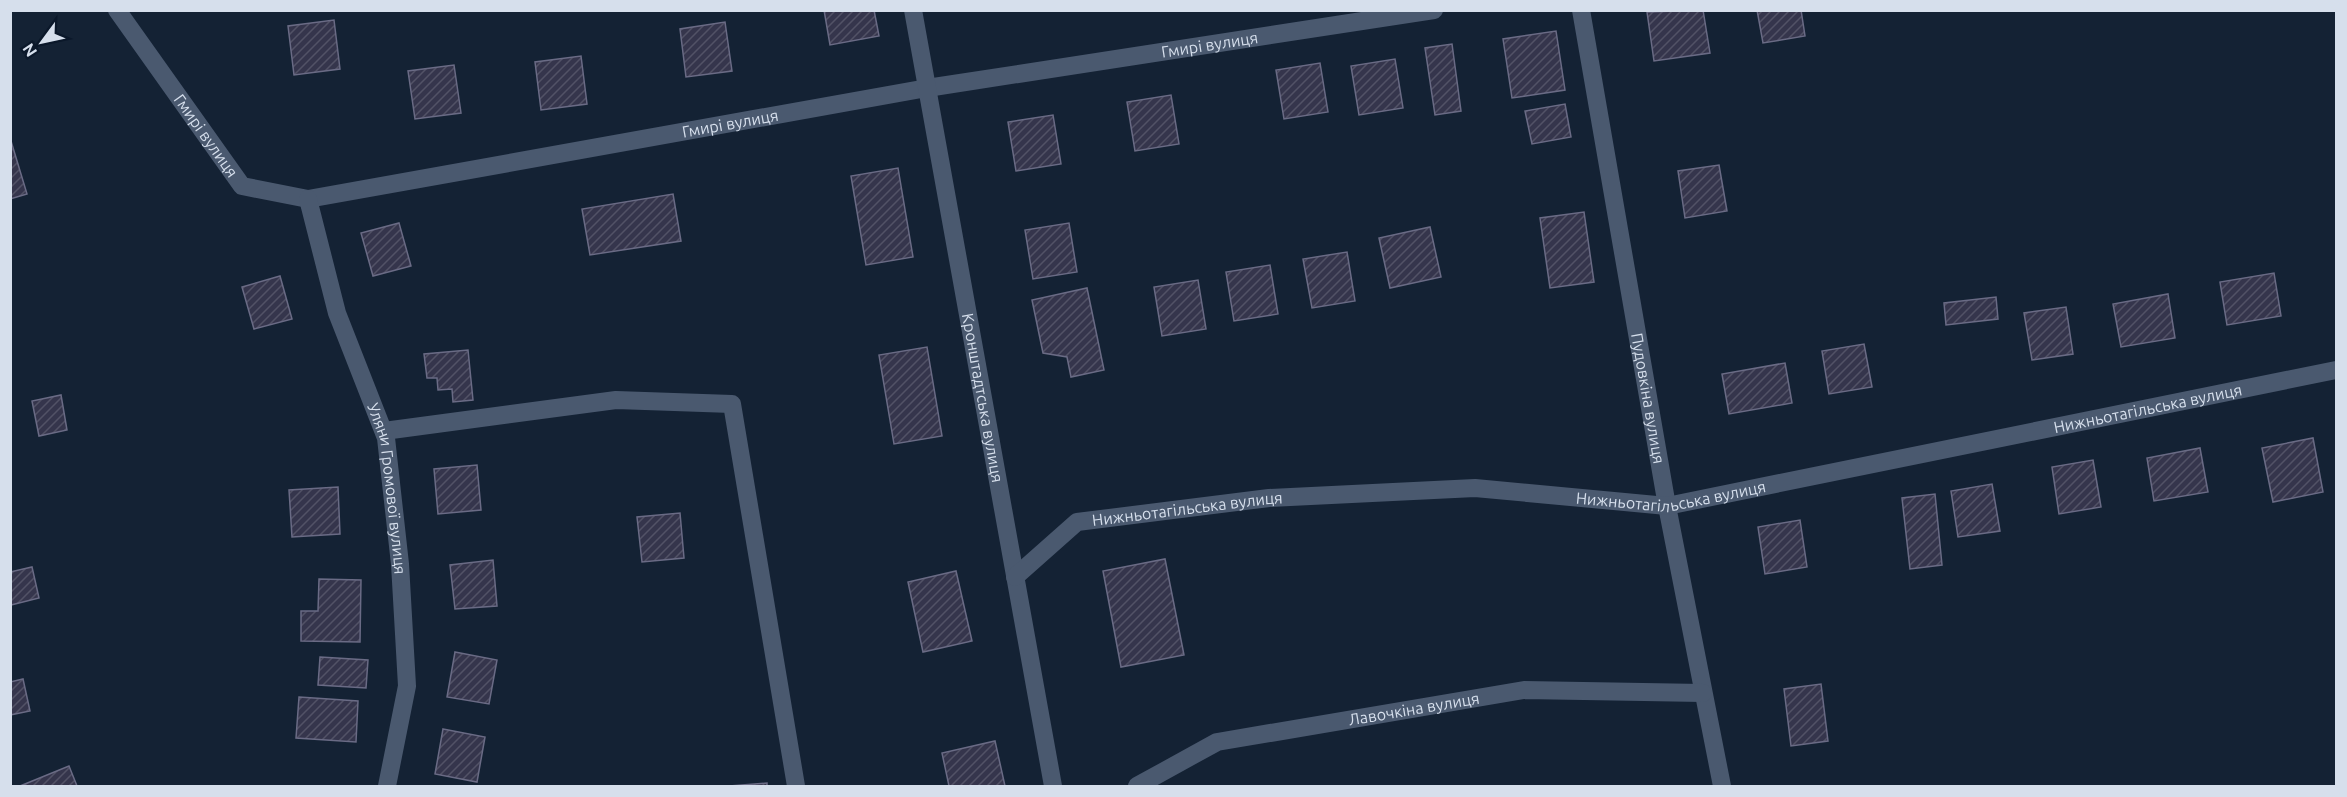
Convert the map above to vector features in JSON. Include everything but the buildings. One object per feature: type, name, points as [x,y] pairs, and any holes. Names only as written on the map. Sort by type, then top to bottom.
[{"type":"street","name":"Гмирі вулиця","points":[[117,10],[242,186],[308,200],[927,88],[1434,10]]},
{"type":"street","name":"Кронштадтська вулиця","points":[[914,10],[1053,786]]},
{"type":"street","name":"Пудовкіна вулиця","points":[[1581,10],[1667,506],[1722,786]]},
{"type":"street","name":"Уляни Громової вулиця","points":[[308,200],[337,314],[384,432],[400,564],[407,686],[387,786]]},
{"type":"street","name":"Нижньотагільська вулиця","points":[[1015,577],[1077,522],[1269,498],[1475,488],[1667,506],[2337,370]]},
{"type":"street","points":[[384,432],[616,400],[732,404],[796,786]]},
{"type":"street","name":"Лавочкіна вулиця","points":[[1137,786],[1216,742],[1524,690],[1703,693]]}]
